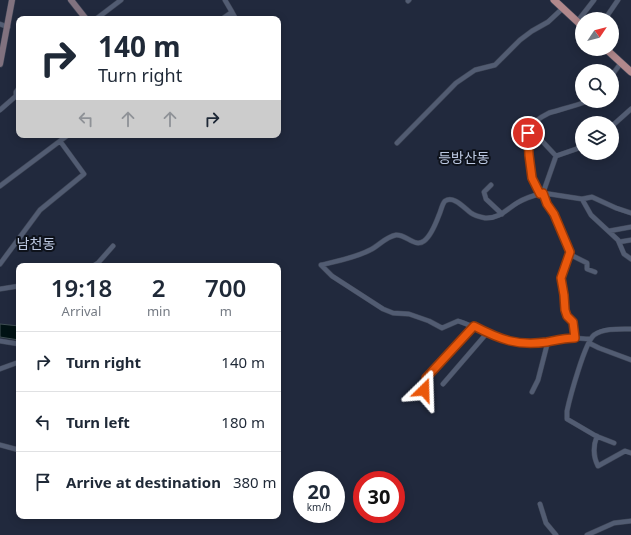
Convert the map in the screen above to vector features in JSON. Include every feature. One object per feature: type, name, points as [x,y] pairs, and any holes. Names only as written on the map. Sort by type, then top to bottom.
[{"type":"main road","points":[[0,64],[12,0]]},
{"type":"main road","points":[[71,0],[84,16]]},
{"type":"main road","points":[[554,0],[575,19]]},
{"type":"main road","points":[[614,56],[631,72]]},
{"type":"street","points":[[100,16],[121,0]]},
{"type":"street","points":[[225,0],[234,16]]},
{"type":"street","points":[[588,0],[589,7]]},
{"type":"street","points":[[586,12],[594,0]]},
{"type":"street","points":[[609,12],[618,0]]},
{"type":"street","points":[[397,143],[456,83],[475,70],[495,65],[520,40],[548,22],[563,8]]},
{"type":"street","points":[[226,16],[232,12]]},
{"type":"street","points":[[0,24],[8,27]]},
{"type":"street","points":[[0,110],[16,96]]},
{"type":"street","points":[[575,105],[548,114],[534,123],[528,133],[529,160],[532,178],[554,214],[569,254],[561,278],[565,310],[567,316],[573,322],[575,338]]},
{"type":"street","points":[[619,120],[631,109]]},
{"type":"street","points":[[530,128],[556,156]]},
{"type":"street","points":[[0,186],[64,138]]},
{"type":"street","points":[[0,264],[40,210],[84,174],[60,141]]},
{"type":"street","points":[[556,156],[575,149]]},
{"type":"street","points":[[542,194],[556,156]]},
{"type":"street","points":[[491,185],[484,192],[485,197],[502,214]]},
{"type":"street","points":[[631,213],[592,197],[582,199],[542,194],[518,203],[502,214],[492,217],[479,217],[472,214],[459,203],[449,200],[445,201],[437,221],[428,237],[422,242],[418,243],[406,237],[397,235],[387,238],[376,247],[361,254],[335,262],[321,264],[332,276],[388,311],[409,314],[429,321],[442,328],[458,321],[474,326],[487,333],[513,342],[521,343],[548,342],[566,338],[575,338],[589,341],[599,348],[631,360]]},
{"type":"street","points":[[582,199],[591,215],[619,242],[624,254],[631,258]]},
{"type":"street","points":[[609,231],[631,227]]},
{"type":"street","points":[[619,242],[631,240]]},
{"type":"street","points":[[97,263],[113,246]]},
{"type":"street","points":[[569,254],[586,263],[587,268],[596,272]]},
{"type":"street","points":[[0,289],[16,286]]},
{"type":"street","points":[[426,400],[422,392],[424,390],[426,378],[474,326]]},
{"type":"street","points":[[614,443],[597,436],[566,419],[569,401],[589,341],[599,333],[617,329],[631,329]]},
{"type":"street","points":[[443,384],[487,333]]},
{"type":"street","points":[[0,341],[16,344]]},
{"type":"street","points":[[532,392],[538,380],[548,342]]},
{"type":"street","points":[[0,369],[16,363]]},
{"type":"street","points":[[597,436],[593,448],[595,461],[598,466],[623,452],[628,451],[631,453]]},
{"type":"street","points":[[0,445],[16,449]]},
{"type":"street","points":[[540,504],[546,523],[556,535]]},
{"type":"street","points":[[587,535],[614,523],[631,521]]},
{"type":"shaded area","points":[[0,324],[16,326],[16,340],[0,337]]},
{"type":"district","name":"등방산동","points":[[464,158]]},
{"type":"district","name":"남천동","points":[[36,244]]},
{"type":"route","points":[[424,390],[426,378],[474,326],[501,339],[521,343],[546,342],[566,338],[575,338],[573,322],[571,318],[567,316],[565,310],[561,278],[570,252],[554,214],[547,204],[543,193],[540,194],[532,178],[528,133]]}]
